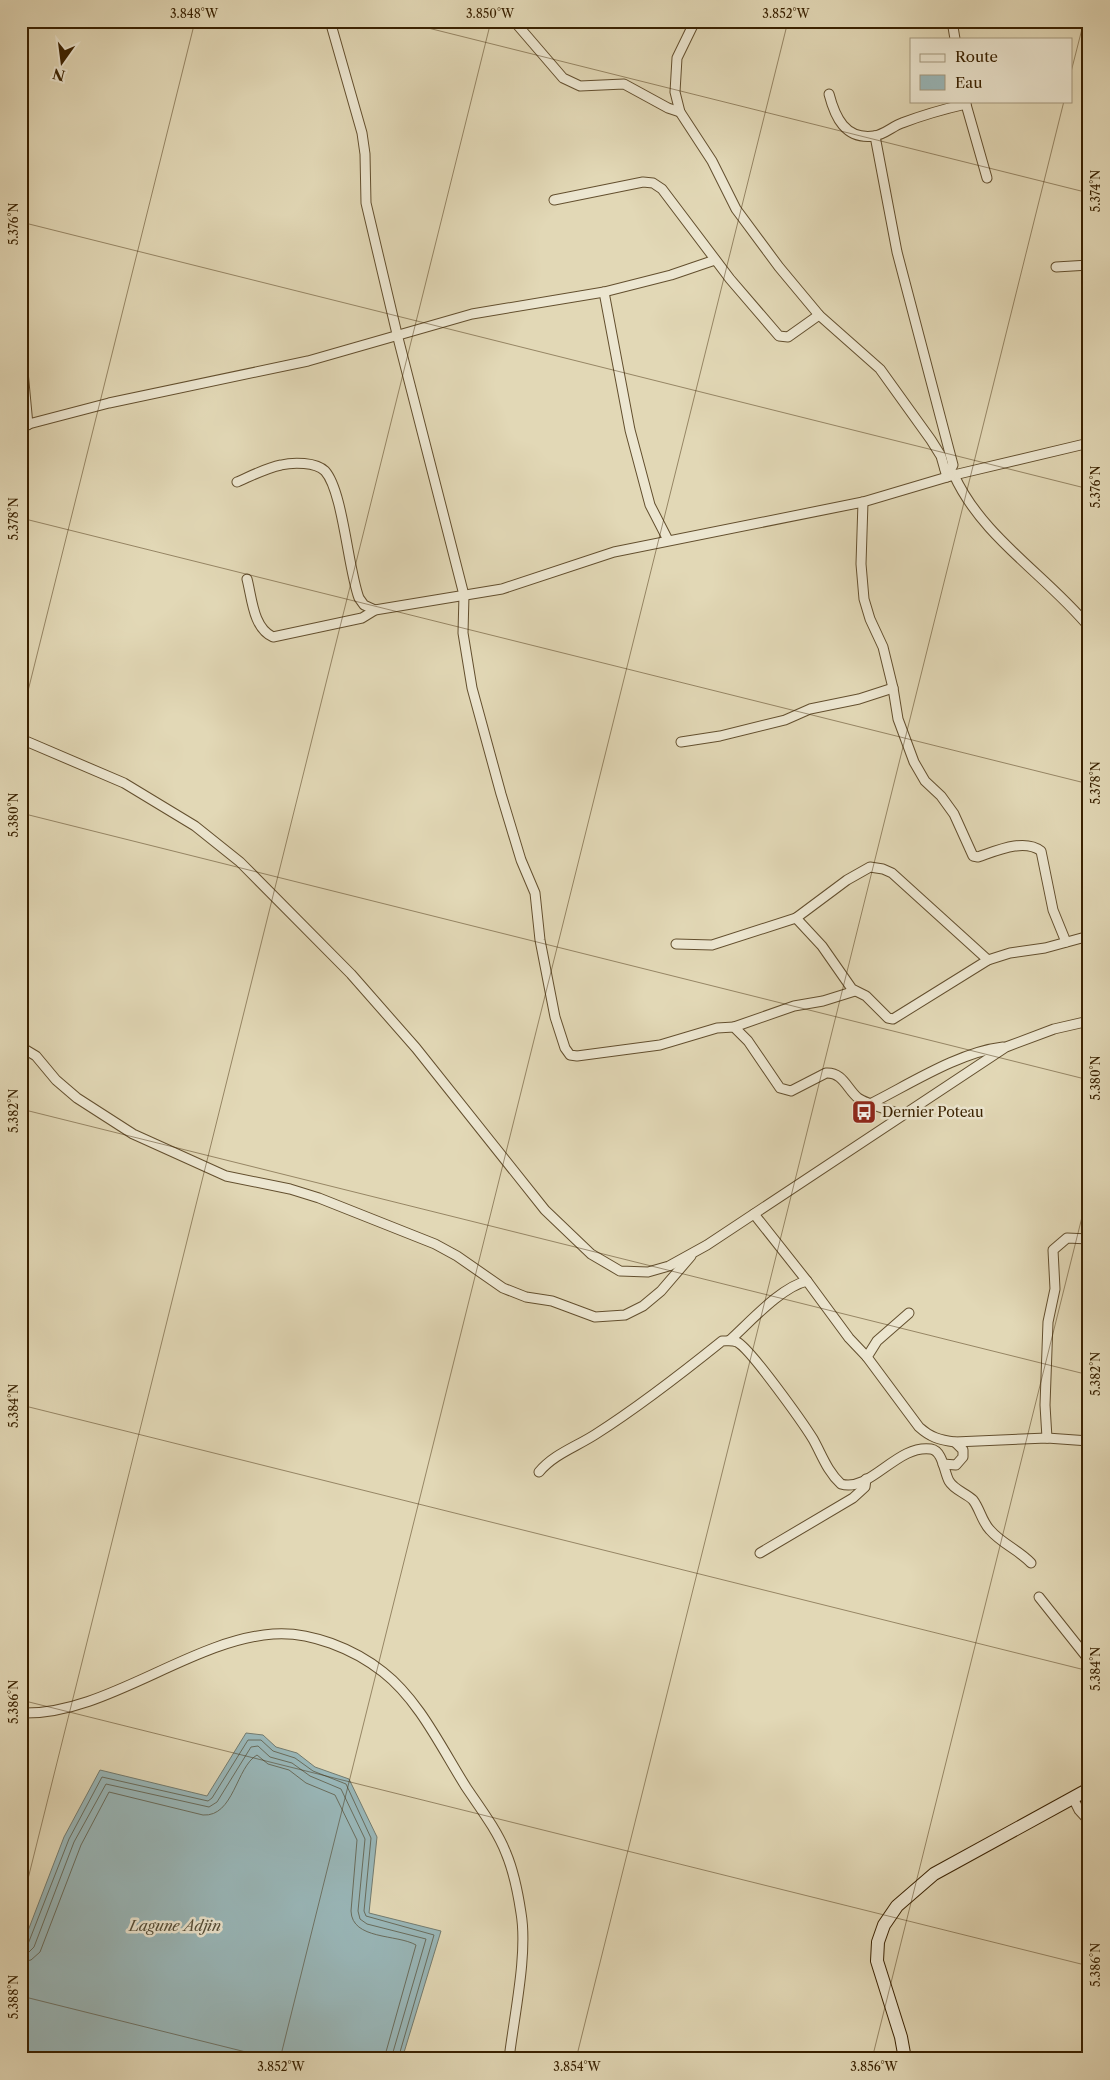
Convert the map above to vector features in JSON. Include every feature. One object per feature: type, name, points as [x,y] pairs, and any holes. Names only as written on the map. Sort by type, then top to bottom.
[{"type":"street","points":[[330,21],[362,133],[365,154],[366,203],[397,334],[464,595],[463,633],[472,688],[521,860],[535,892],[540,940],[555,1017],[565,1048],[570,1054],[578,1056],[660,1046],[717,1028],[734,1027],[794,1006],[823,1002],[855,991]]},
{"type":"street","points":[[514,21],[563,78],[573,84],[580,86],[624,84],[668,108],[680,112]]},
{"type":"street","points":[[695,21],[678,58],[675,92],[680,112],[712,161],[736,209],[779,267],[819,315],[880,369],[932,440],[949,474],[976,514],[1072,606],[1089,627]]},
{"type":"street","points":[[952,21],[955,38]]},
{"type":"street","points":[[829,94],[834,114],[841,126],[851,132],[875,136],[900,124],[965,102],[987,178]]},
{"type":"street","points":[[875,136],[897,252],[953,465],[949,474]]},
{"type":"street","points":[[554,200],[642,182],[653,183],[662,189],[715,260],[779,336],[788,338],[819,315]]},
{"type":"street","points":[[21,350],[25,426],[109,403],[308,361],[472,314],[604,292],[671,275],[715,260]]},
{"type":"street","points":[[1056,266],[1089,265]]},
{"type":"street","points":[[604,292],[630,430],[650,505],[668,540]]},
{"type":"street","points":[[246,579],[259,625],[264,633],[273,637],[356,620],[375,610],[502,589],[614,552],[863,502],[949,474],[1089,443]]},
{"type":"street","points":[[238,482],[281,465],[307,464],[324,470],[330,480],[341,514],[359,598],[364,605],[375,610]]},
{"type":"street","points":[[863,502],[862,564],[864,599],[870,620],[882,647],[894,688],[898,719],[914,762],[925,781],[941,796],[954,814],[973,856],[978,857],[1024,845],[1034,846],[1041,851],[1053,910],[1066,942]]},
{"type":"street","points":[[681,742],[720,736],[785,720],[810,709],[859,699],[894,688]]},
{"type":"street","points":[[21,739],[124,783],[195,826],[240,862],[351,974],[416,1048],[545,1210],[591,1254],[620,1270],[648,1272],[669,1266],[707,1245],[1006,1047],[1054,1028],[1089,1021]]},
{"type":"street","points":[[676,944],[712,945],[796,918],[847,880],[870,867],[883,869],[892,874],[988,960]]},
{"type":"street","points":[[796,918],[822,946],[855,991],[866,996],[888,1018],[893,1020],[988,960],[1089,936]]},
{"type":"street","points":[[734,1027],[748,1041],[780,1088],[791,1091],[826,1073],[832,1073],[845,1082],[859,1099],[902,1115]]},
{"type":"street","points":[[21,1047],[36,1056],[56,1080],[77,1098],[133,1134],[226,1176],[290,1189],[319,1198],[435,1244],[457,1256],[502,1288],[526,1297],[552,1302],[596,1317],[626,1315],[643,1306],[661,1291],[696,1250]]},
{"type":"street","points":[[870,1104],[958,1060],[990,1048],[1006,1047]]},
{"type":"street","points":[[754,1214],[849,1338],[867,1357],[919,1427],[929,1436],[940,1441],[955,1442],[1047,1438],[1089,1441]]},
{"type":"street","points":[[1047,1438],[1045,1405],[1048,1322],[1055,1289],[1053,1250],[1067,1238],[1089,1239]]},
{"type":"street","points":[[730,1340],[771,1303],[801,1282],[807,1281]]},
{"type":"street","points":[[867,1357],[877,1341],[909,1313]]},
{"type":"street","points":[[540,1472],[547,1462],[603,1429],[673,1380],[722,1341],[730,1340],[738,1342],[748,1351],[767,1375],[812,1438],[823,1462],[835,1479],[848,1486],[866,1479],[915,1450],[931,1449],[936,1451],[949,1481],[972,1499],[987,1528],[998,1539],[1023,1554],[1031,1563]]},
{"type":"street","points":[[936,1451],[940,1441]]},
{"type":"street","points":[[943,1464],[956,1465],[962,1460],[963,1450],[955,1442]]},
{"type":"street","points":[[760,1553],[853,1498],[865,1487],[866,1479]]},
{"type":"street","points":[[1039,1597],[1089,1660]]},
{"type":"street","points":[[21,1713],[62,1708],[102,1695],[240,1640],[273,1634],[299,1635],[325,1641],[354,1654],[383,1672],[412,1701],[506,1852],[522,1915],[522,1955],[509,2059]]},
{"type":"street","points":[[905,2059],[877,1961],[878,1942],[884,1925],[897,1906],[934,1874],[1089,1789]]},
{"type":"street","points":[[1073,1798],[1079,1810],[1089,1821]]},
{"type":"water","name":"Lagune Adjin","points":[[246,1733],[263,1735],[276,1747],[297,1753],[315,1767],[349,1779],[377,1837],[369,1913],[441,1931],[402,2059],[21,2059],[21,1949],[64,1837],[100,1770],[207,1796]]},
{"type":"place","name":"Dernier Poteau","points":[[864,1112]]}]
